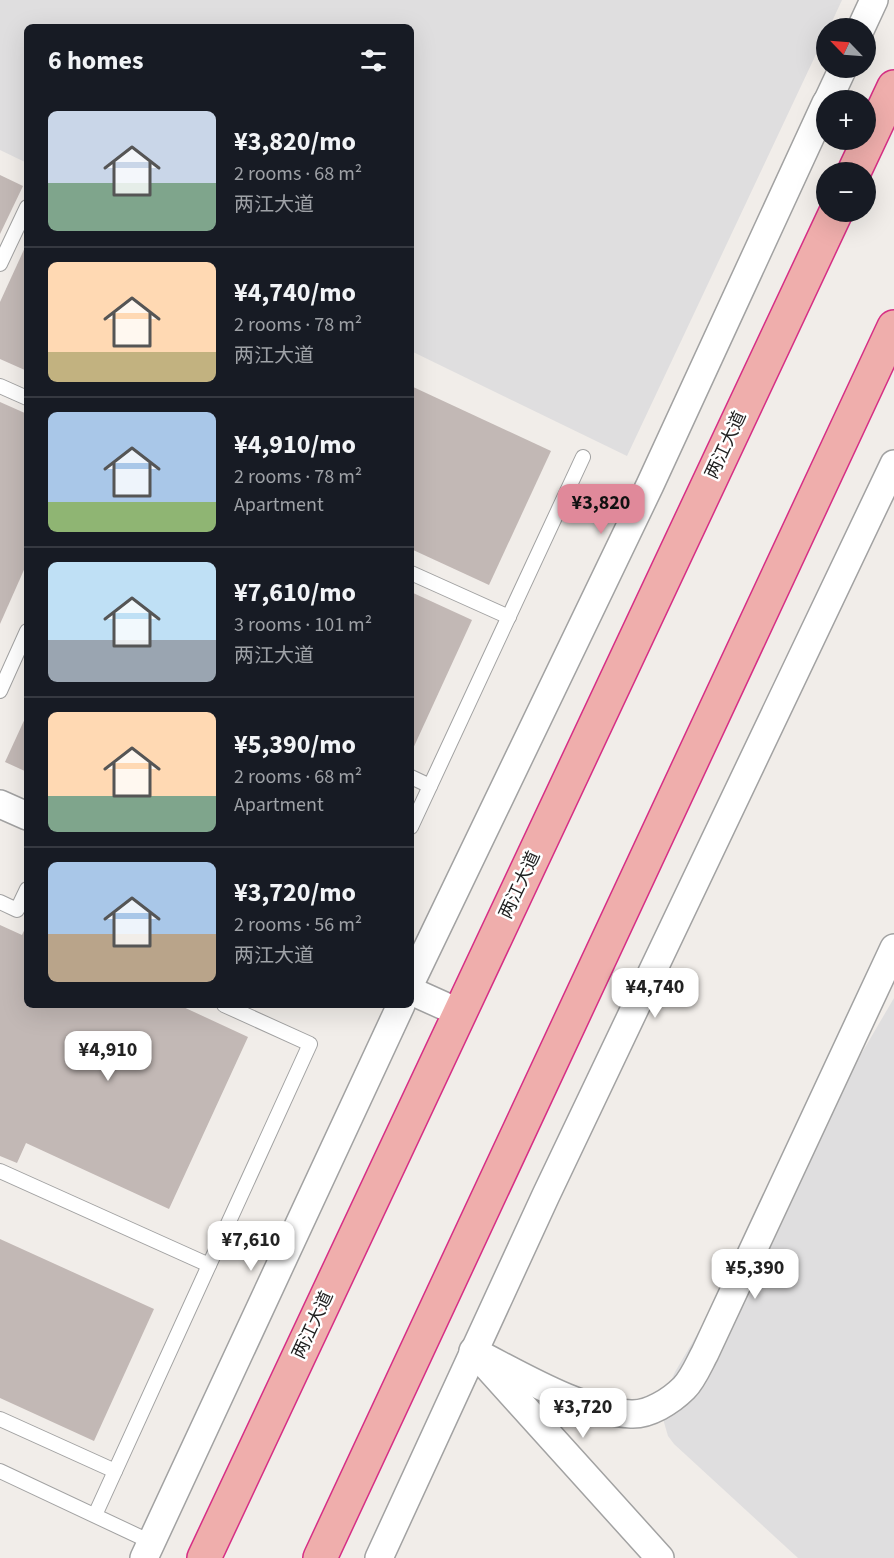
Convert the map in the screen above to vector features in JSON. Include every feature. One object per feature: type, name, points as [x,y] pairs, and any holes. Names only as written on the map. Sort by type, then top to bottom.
[{"type":"highway","points":[[859,162],[894,87]]},
{"type":"highway","name":"两江大道","points":[[204,1558],[831,222]]},
{"type":"highway","points":[[320,1558],[894,327]]},
{"type":"street","points":[[866,18],[874,0]]},
{"type":"street","points":[[414,976],[650,485],[816,126]]},
{"type":"street","points":[[379,1558],[473,1351],[894,464]]},
{"type":"street","points":[[0,804],[24,815]]},
{"type":"street","points":[[473,1351],[548,1389],[595,1409],[633,1415],[654,1409],[684,1388],[705,1353],[894,948]]},
{"type":"street","points":[[414,992],[460,1013]]},
{"type":"street","points":[[147,1550],[399,1008]]},
{"type":"street","points":[[473,1351],[660,1558]]},
{"type":"lane","points":[[0,264],[24,213]]},
{"type":"lane","points":[[0,386],[24,397]]},
{"type":"lane","points":[[414,821],[584,457]]},
{"type":"lane","points":[[414,574],[509,617]]},
{"type":"lane","points":[[0,691],[24,638]]},
{"type":"lane","points":[[414,778],[430,786]]},
{"type":"lane","points":[[0,902],[18,910],[24,897]]},
{"type":"lane","points":[[95,1515],[310,1044],[231,1008]]},
{"type":"lane","points":[[0,1171],[209,1265]]},
{"type":"lane","points":[[0,1419],[116,1471]]},
{"type":"lane","points":[[0,1470],[95,1515],[147,1550]]},
{"type":"shaded area","points":[[0,0],[842,0],[834,18],[816,18],[816,54],[627,456],[414,352],[414,24],[24,24],[24,162],[0,150]]},
{"type":"shaded area","points":[[894,998],[894,1558],[798,1558],[674,1444],[668,1436],[663,1419],[665,1394],[675,1372]]},
{"type":"building","points":[[0,175],[23,186],[0,234]]},
{"type":"building","points":[[24,250],[24,370],[0,359],[0,302]]},
{"type":"building","points":[[414,387],[551,451],[489,585],[414,550]]},
{"type":"building","points":[[0,402],[24,413],[24,570],[0,624]]},
{"type":"building","points":[[414,593],[472,620],[414,746]]},
{"type":"building","points":[[24,721],[24,771],[5,762]]},
{"type":"building","points":[[0,925],[22,935],[24,931],[24,1008],[185,1008],[248,1037],[169,1209],[26,1143],[17,1163],[0,1156]]},
{"type":"building","points":[[0,1239],[154,1309],[94,1441],[0,1398]]}]
